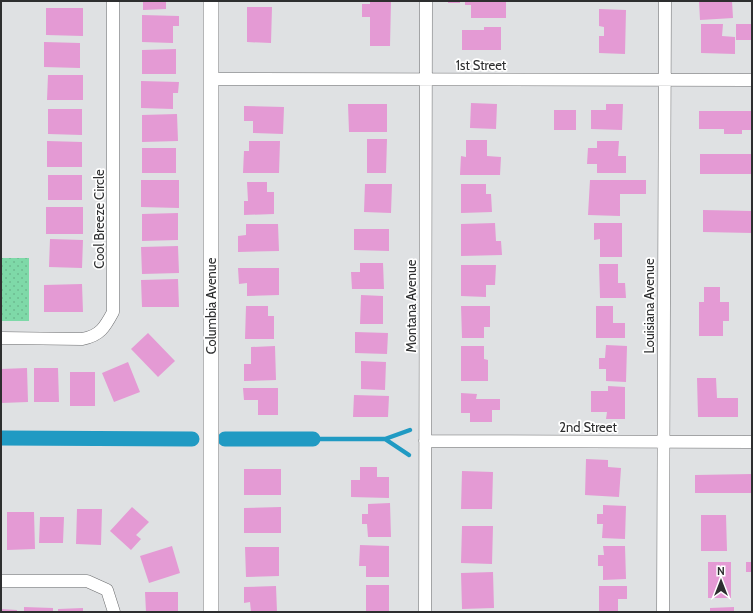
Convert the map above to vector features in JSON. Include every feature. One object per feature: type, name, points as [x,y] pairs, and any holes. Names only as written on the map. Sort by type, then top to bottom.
[{"type":"street","name":"Cool Breeze Circle","points":[[1,338],[82,339],[95,337],[106,325],[113,312],[113,1]]},
{"type":"street","name":"Columbia Avenue","points":[[211,1],[211,612]]},
{"type":"street","name":"Montana Avenue","points":[[425,612],[426,1]]},
{"type":"street","name":"Louisiana Avenue","points":[[663,612],[662,441],[665,1]]},
{"type":"street","name":"1st Street","points":[[211,79],[752,80]]},
{"type":"street","name":"2nd Street","points":[[425,441],[752,442]]},
{"type":"street","points":[[1,581],[87,581],[107,590],[114,612]]},
{"type":"green space","points":[[1,258],[29,258],[29,321],[1,321]]},
{"type":"building","points":[[143,1],[166,1],[166,9],[143,10]]},
{"type":"building","points":[[370,1],[391,1],[390,46],[370,46],[370,17],[362,17],[362,4],[370,4]]},
{"type":"building","points":[[448,1],[460,1],[460,3],[448,3]]},
{"type":"building","points":[[465,1],[506,1],[506,18],[471,18],[471,5],[465,5]]},
{"type":"building","points":[[699,1],[732,1],[733,18],[700,20]]},
{"type":"building","points":[[247,7],[272,7],[271,43],[247,42]]},
{"type":"building","points":[[46,8],[83,8],[83,36],[46,35]]},
{"type":"building","points":[[599,9],[626,10],[625,54],[599,53],[599,36],[604,36],[604,27],[599,26]]},
{"type":"building","points":[[142,15],[179,16],[179,26],[173,26],[173,43],[142,42]]},
{"type":"building","points":[[701,24],[723,24],[722,36],[735,37],[735,54],[701,53]]},
{"type":"building","points":[[736,24],[751,24],[751,40],[736,40]]},
{"type":"building","points":[[484,27],[501,27],[501,50],[462,50],[462,30],[484,30]]},
{"type":"building","points":[[44,42],[80,43],[80,68],[44,67]]},
{"type":"building","points":[[176,49],[176,74],[142,74],[142,50]]},
{"type":"building","points":[[48,75],[83,75],[83,100],[47,100]]},
{"type":"building","points":[[141,81],[179,82],[178,93],[173,93],[173,109],[141,108]]},
{"type":"building","points":[[471,103],[497,104],[496,129],[470,128]]},
{"type":"building","points":[[348,104],[387,104],[387,132],[349,132]]},
{"type":"building","points":[[606,104],[623,104],[622,130],[591,129],[591,110],[606,110]]},
{"type":"building","points":[[244,106],[284,107],[283,134],[253,133],[253,121],[244,121]]},
{"type":"building","points":[[48,109],[82,109],[82,135],[48,134]]},
{"type":"building","points":[[554,110],[576,110],[576,130],[554,130]]},
{"type":"building","points":[[699,111],[752,111],[752,130],[742,130],[742,134],[724,134],[724,129],[699,129]]},
{"type":"building","points":[[177,114],[178,141],[142,142],[142,115]]},
{"type":"building","points":[[367,139],[387,139],[386,173],[367,173]]},
{"type":"building","points":[[466,140],[487,140],[487,156],[501,157],[500,175],[460,175],[461,156],[466,157]]},
{"type":"building","points":[[47,141],[82,142],[82,167],[47,167]]},
{"type":"building","points":[[249,141],[280,141],[279,173],[243,173],[244,151],[249,151]]},
{"type":"building","points":[[597,141],[619,141],[618,156],[626,156],[626,173],[597,173],[597,164],[587,164],[588,148],[597,148]]},
{"type":"building","points":[[142,148],[176,148],[176,173],[142,173]]},
{"type":"building","points":[[700,154],[752,154],[752,174],[700,174]]},
{"type":"building","points":[[48,175],[82,175],[82,200],[48,200]]},
{"type":"building","points":[[141,180],[179,180],[179,208],[141,207]]},
{"type":"building","points":[[590,180],[646,180],[646,194],[620,194],[620,216],[588,215]]},
{"type":"building","points":[[247,182],[267,182],[267,192],[274,192],[274,214],[244,215],[244,201],[248,201]]},
{"type":"building","points":[[365,184],[392,184],[391,213],[364,212]]},
{"type":"building","points":[[461,184],[486,184],[486,194],[491,194],[492,212],[461,213]]},
{"type":"building","points":[[46,207],[83,207],[83,234],[46,234]]},
{"type":"building","points":[[703,210],[752,211],[752,233],[703,232]]},
{"type":"building","points":[[178,213],[178,240],[142,241],[142,214]]},
{"type":"building","points":[[495,223],[496,241],[501,241],[502,255],[461,256],[461,224]]},
{"type":"building","points":[[594,223],[622,223],[622,257],[600,257],[600,239],[594,240]]},
{"type":"building","points":[[246,224],[278,224],[279,251],[238,252],[238,236],[246,235]]},
{"type":"building","points":[[354,229],[389,229],[389,251],[354,250]]},
{"type":"building","points":[[50,239],[83,240],[82,268],[49,267]]},
{"type":"building","points":[[178,246],[179,273],[142,274],[141,247]]},
{"type":"building","points":[[360,263],[383,263],[384,289],[352,289],[351,272],[360,272]]},
{"type":"building","points":[[599,264],[618,264],[618,283],[625,283],[626,298],[600,298]]},
{"type":"building","points":[[461,265],[496,265],[495,285],[486,285],[486,297],[461,296]]},
{"type":"building","points":[[238,268],[279,268],[279,295],[247,296],[247,283],[239,284]]},
{"type":"building","points":[[178,279],[179,307],[142,307],[141,280]]},
{"type":"building","points":[[82,284],[83,312],[44,312],[44,285]]},
{"type":"building","points":[[704,287],[720,287],[720,302],[729,302],[729,321],[723,321],[723,336],[699,336],[699,302],[704,302]]},
{"type":"building","points":[[361,295],[383,296],[383,324],[360,324]]},
{"type":"building","points":[[246,306],[268,306],[268,316],[274,316],[274,339],[245,339]]},
{"type":"building","points":[[461,306],[490,306],[490,327],[484,327],[484,338],[462,338]]},
{"type":"building","points":[[596,306],[613,306],[613,323],[625,323],[625,338],[596,338]]},
{"type":"building","points":[[355,332],[388,333],[387,354],[355,353]]},
{"type":"building","points":[[148,333],[175,361],[158,377],[131,349]]},
{"type":"building","points":[[606,345],[627,346],[626,382],[606,381],[606,369],[599,369],[599,358],[605,358]]},
{"type":"building","points":[[275,346],[276,380],[244,381],[244,364],[251,364],[251,347]]},
{"type":"building","points":[[461,346],[484,346],[484,359],[488,360],[488,381],[461,381]]},
{"type":"building","points":[[361,361],[386,362],[385,390],[361,389]]},
{"type":"building","points":[[128,362],[140,392],[114,402],[102,373]]},
{"type":"building","points":[[27,368],[28,402],[1,403],[1,369]]},
{"type":"building","points":[[34,368],[58,368],[59,402],[34,402]]},
{"type":"building","points":[[70,372],[95,372],[95,406],[70,406]]},
{"type":"building","points":[[697,378],[716,378],[717,398],[738,398],[738,417],[698,417]]},
{"type":"building","points":[[608,386],[625,387],[625,419],[606,419],[607,412],[591,412],[591,391],[608,391]]},
{"type":"building","points":[[243,388],[278,388],[278,415],[258,415],[258,400],[244,400]]},
{"type":"building","points":[[461,393],[477,394],[476,399],[500,399],[500,410],[492,410],[492,422],[470,422],[470,413],[461,413]]},
{"type":"building","points":[[354,395],[389,396],[388,417],[353,417]]},
{"type":"building","points":[[586,459],[608,460],[608,467],[621,468],[619,497],[585,495]]},
{"type":"building","points":[[360,467],[377,467],[377,477],[389,477],[389,498],[351,497],[351,480],[360,480]]},
{"type":"building","points":[[244,469],[281,469],[281,495],[244,495]]},
{"type":"building","points":[[462,471],[493,472],[492,509],[461,509]]},
{"type":"building","points":[[752,474],[752,493],[695,493],[695,475]]},
{"type":"building","points":[[390,503],[391,537],[368,537],[367,524],[362,524],[362,514],[368,514],[368,504]]},
{"type":"building","points":[[603,505],[626,506],[625,539],[602,538],[603,524],[597,524],[597,514],[603,514]]},
{"type":"building","points":[[132,507],[149,522],[136,535],[141,539],[131,550],[110,531]]},
{"type":"building","points":[[281,507],[281,533],[244,533],[244,508]]},
{"type":"building","points":[[77,509],[102,509],[101,545],[76,544]]},
{"type":"building","points":[[7,512],[34,512],[35,549],[7,550]]},
{"type":"building","points":[[701,515],[726,515],[727,551],[701,551]]},
{"type":"building","points":[[40,517],[64,517],[63,543],[39,543]]},
{"type":"building","points":[[462,526],[493,526],[492,564],[461,563]]},
{"type":"building","points":[[360,545],[389,546],[389,577],[366,577],[366,566],[359,566]]},
{"type":"building","points":[[172,546],[180,573],[149,583],[140,556]]},
{"type":"building","points":[[603,546],[625,546],[626,579],[603,580],[603,566],[598,566],[598,555],[604,555]]},
{"type":"building","points":[[245,547],[279,547],[279,576],[246,577]]},
{"type":"building","points":[[708,562],[731,562],[731,598],[708,598]]},
{"type":"building","points":[[746,562],[752,562],[752,572],[746,572]]},
{"type":"building","points":[[493,572],[494,608],[462,609],[461,573]]},
{"type":"building","points":[[366,585],[389,585],[389,612],[366,612]]},
{"type":"building","points":[[276,586],[277,612],[251,612],[250,602],[244,603],[244,587]]},
{"type":"building","points":[[599,586],[627,586],[627,599],[618,599],[618,612],[599,612]]},
{"type":"building","points":[[145,592],[178,592],[178,612],[146,612]]},
{"type":"building","points":[[24,607],[53,608],[53,612],[24,612]]},
{"type":"building","points":[[734,607],[734,612],[710,612],[710,608]]},
{"type":"building","points":[[83,608],[83,612],[58,612],[58,609]]},
{"type":"building","points":[[1,609],[17,610],[17,612],[1,612]]},
{"type":"waterway","points":[[313,439],[385,439],[410,430]]},
{"type":"waterway","points":[[1,438],[192,439]]},
{"type":"waterway","points":[[225,439],[313,439]]},
{"type":"waterway","points":[[385,439],[409,455]]}]
